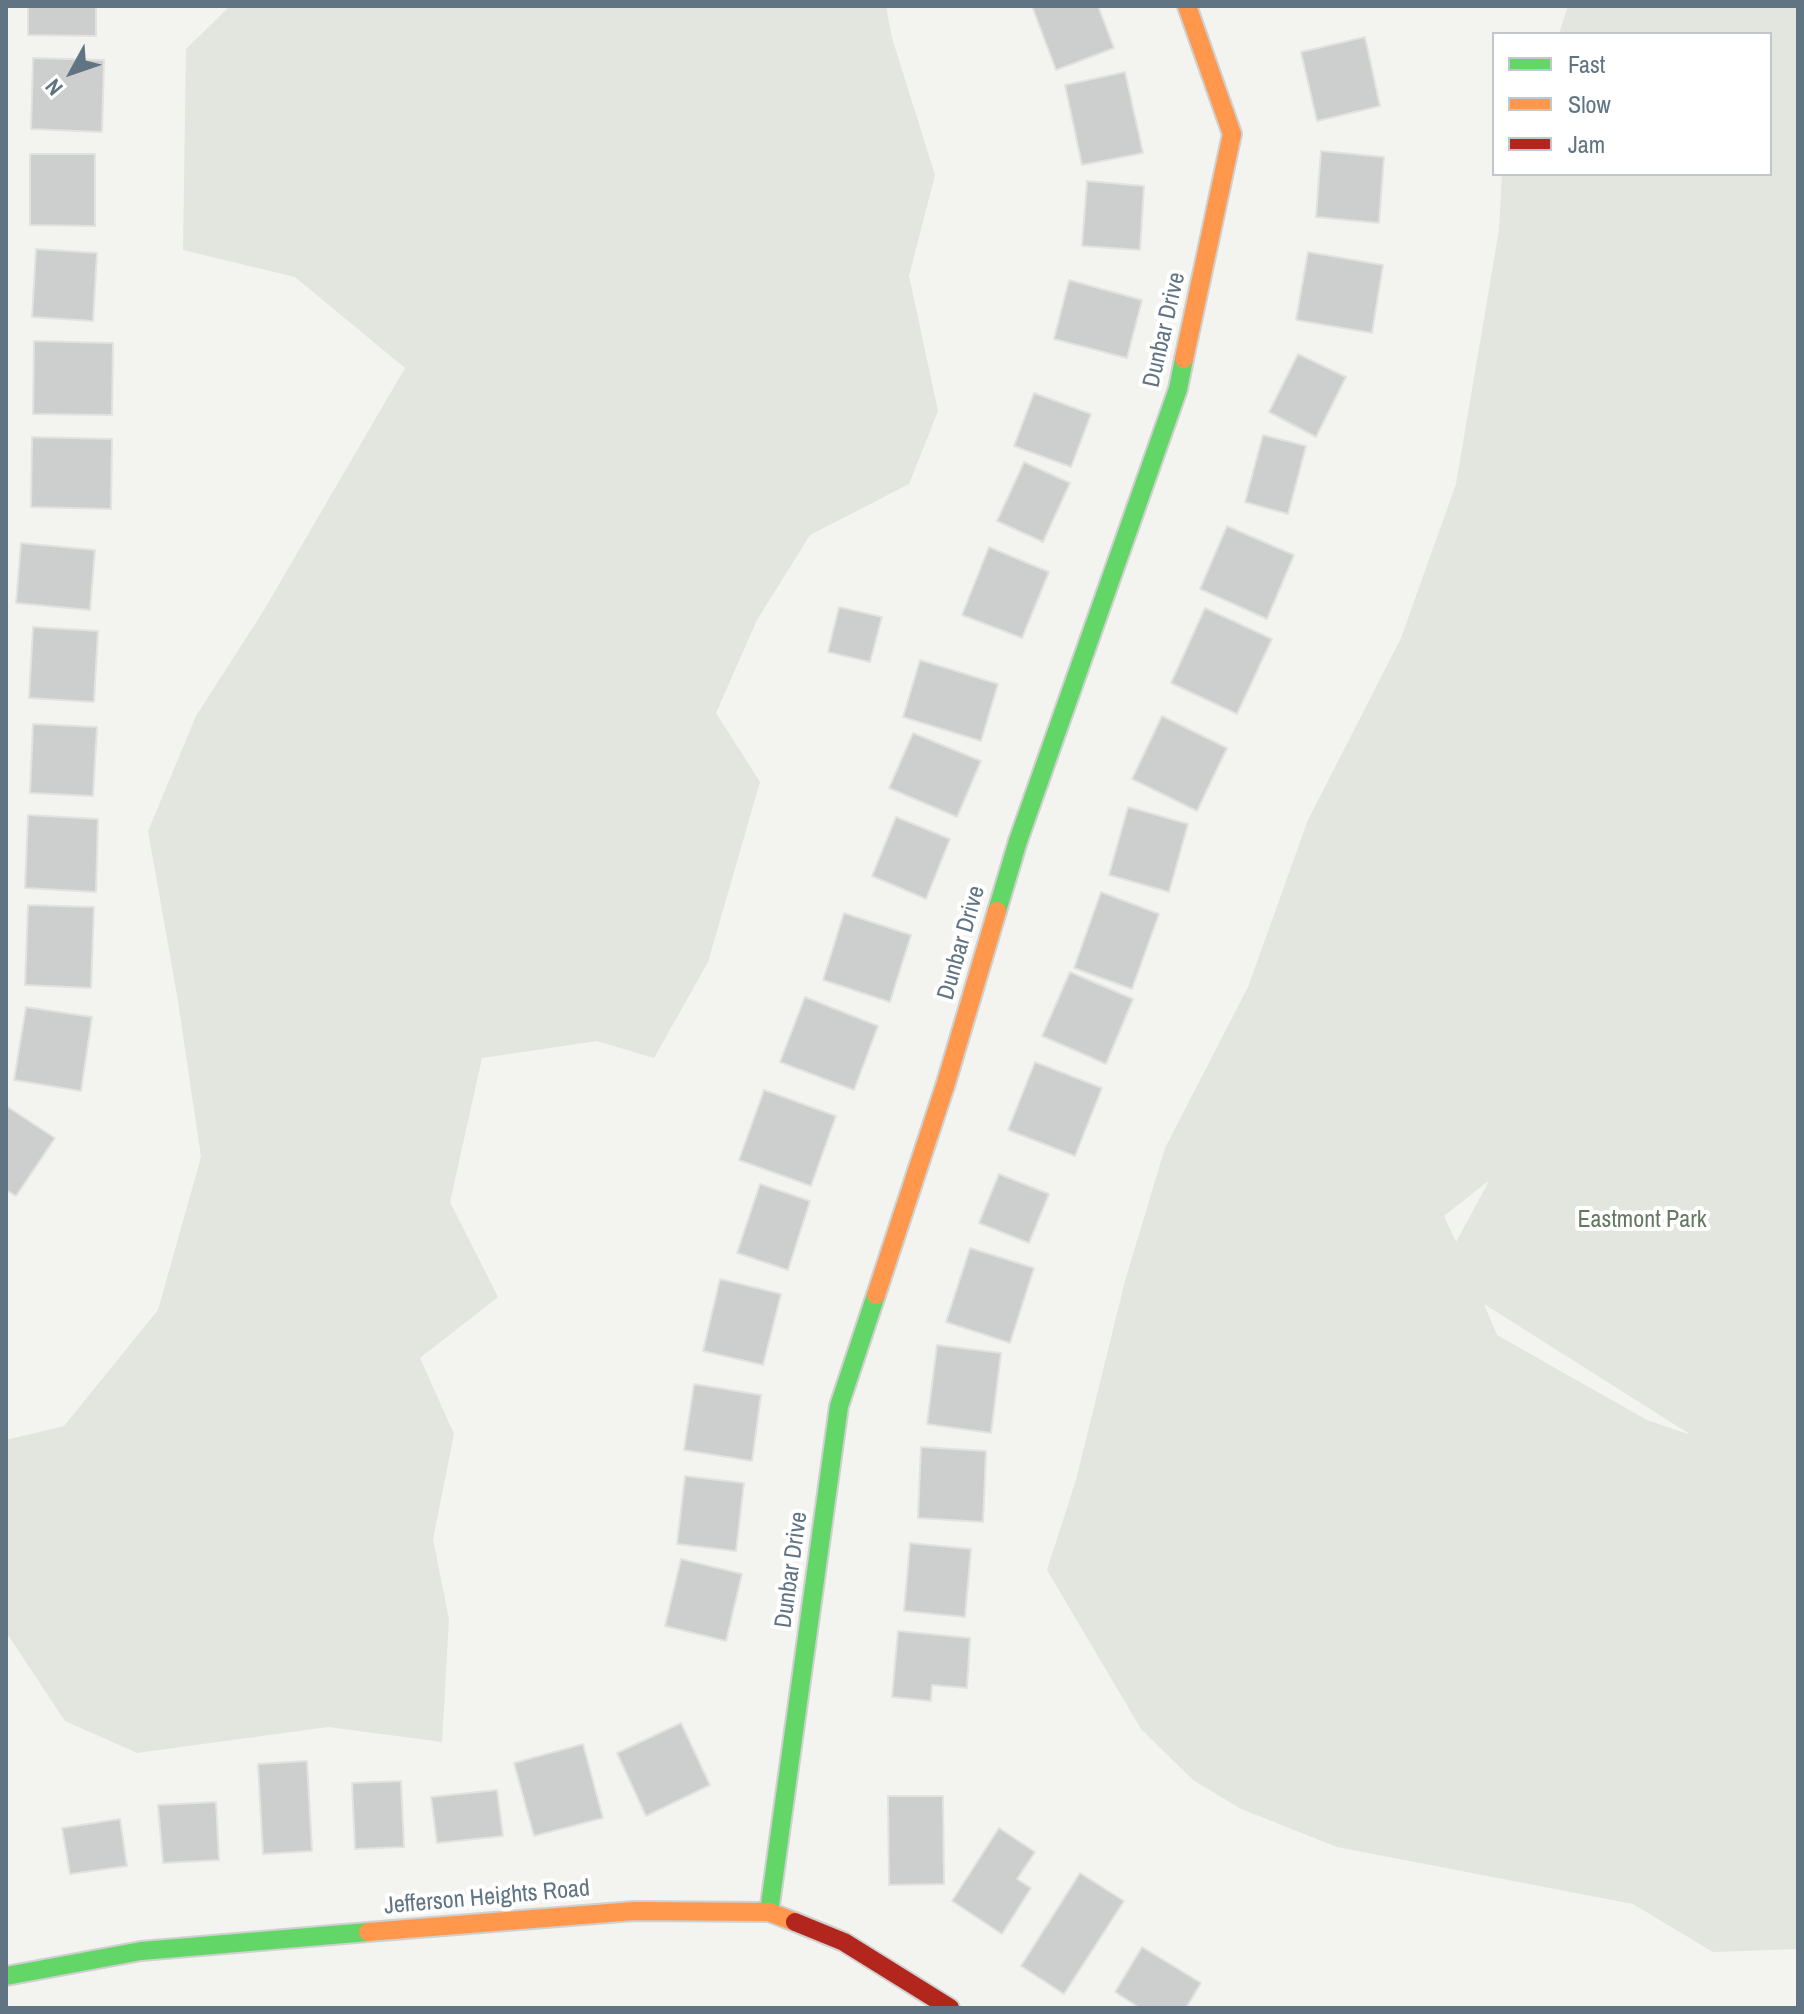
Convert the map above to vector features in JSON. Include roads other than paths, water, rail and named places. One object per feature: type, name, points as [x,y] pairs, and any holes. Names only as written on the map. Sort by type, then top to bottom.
[{"type":"street","name":"Dunbar Drive","points":[[769,1912],[839,1406],[946,1083],[1018,841],[1178,389],[1232,134],[1187,6]]},
{"type":"street","name":"Jefferson Heights Road","points":[[6,1976],[141,1951],[470,1923],[634,1911],[769,1912],[844,1942],[950,2008]]},
{"type":"park label","name":"Eastmont Park","points":[[1642,1221]]}]
